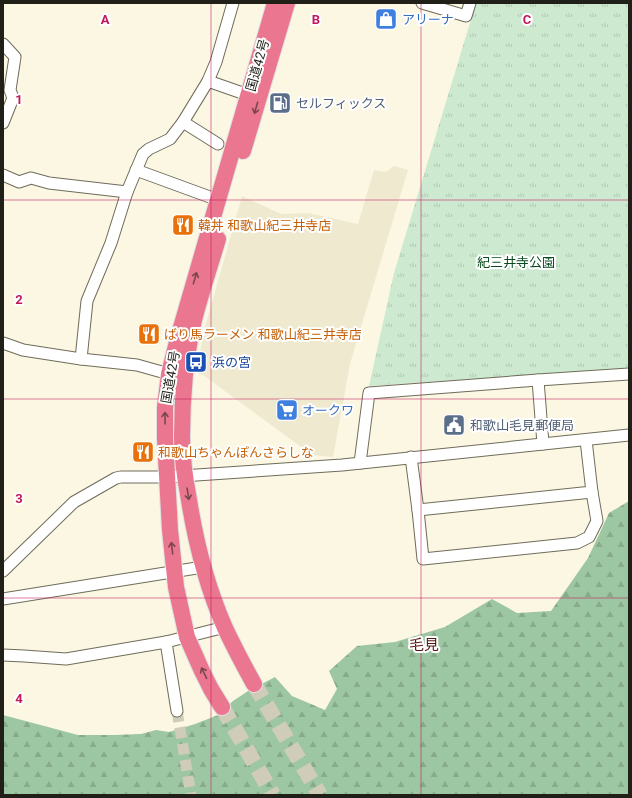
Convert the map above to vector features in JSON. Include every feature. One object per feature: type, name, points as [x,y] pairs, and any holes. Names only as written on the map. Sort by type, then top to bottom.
[{"type":"highway","name":"国道42号","points":[[222,707],[205,677],[187,637],[176,587],[170,530],[165,439],[165,408],[169,374],[181,325],[275,3]]},
{"type":"highway","name":"国道42号","points":[[254,684],[225,627],[213,598],[203,567],[194,528],[185,475],[182,438],[183,407],[187,360],[194,320],[287,3]]},
{"type":"street","points":[[81,359],[87,301],[111,243],[127,192],[136,170],[143,154],[149,149],[170,139],[183,122],[208,81],[216,62],[233,3]]},
{"type":"street","points":[[422,3],[466,16],[470,3]]},
{"type":"street","points":[[3,44],[15,57],[10,90],[13,98],[3,123]]},
{"type":"street","points":[[208,81],[248,95]]},
{"type":"street","points":[[183,122],[218,144]]},
{"type":"street","points":[[136,170],[218,200]]},
{"type":"street","points":[[3,175],[19,182],[31,178],[48,183],[127,192]]},
{"type":"street","points":[[3,343],[23,350],[81,359],[137,365],[169,374]]},
{"type":"street","points":[[360,463],[369,393],[629,374]]},
{"type":"street","points":[[538,380],[543,444]]},
{"type":"street","points":[[3,571],[74,502],[120,477],[167,477],[360,463],[629,435]]},
{"type":"street","points":[[411,457],[423,559],[577,543],[589,537],[597,521],[586,440]]},
{"type":"street","points":[[418,510],[592,492]]},
{"type":"street","points":[[3,599],[203,567]]},
{"type":"street","points":[[3,655],[66,659],[166,642],[225,627]]},
{"type":"street","points":[[166,642],[177,711]]},
{"type":"shaded area","name":"オークワ","points":[[394,166],[408,170],[350,364],[333,457],[312,455],[203,375],[196,372],[205,327],[242,196],[281,214],[309,213],[358,224],[374,170],[386,172]]},
{"type":"green space","name":"紀三井寺公園","points":[[476,3],[629,3],[629,369],[369,386],[394,273]]},
{"type":"green space","points":[[629,501],[629,795],[3,795],[3,715],[78,735],[141,734],[156,730],[169,732],[218,715],[233,701],[248,691],[275,677],[292,696],[325,710],[337,689],[329,671],[357,646],[395,642],[445,627],[492,599],[517,613],[551,611],[588,558],[609,513]]},
{"type":"tunnel","points":[[254,684],[320,795]]},
{"type":"tunnel","points":[[222,707],[273,795]]},
{"type":"tunnel","points":[[177,711],[191,795]]},
{"type":"place","name":"アリーナ","points":[[386,19]]},
{"type":"place","name":"セルフィックス","points":[[280,103]]},
{"type":"place","name":"韓丼 和歌山紀三井寺店","points":[[183,225]]},
{"type":"place","name":"ばり馬ラーメン 和歌山紀三井寺店","points":[[149,334]]},
{"type":"place","name":"浜の宮","points":[[196,362]]},
{"type":"place","name":"オークワ","points":[[287,410]]},
{"type":"place","name":"和歌山毛見郵便局","points":[[454,425]]},
{"type":"place","name":"和歌山ちゃんぽんさらしな","points":[[143,452]]},
{"type":"district","name":"毛見","points":[[424,645]]}]
